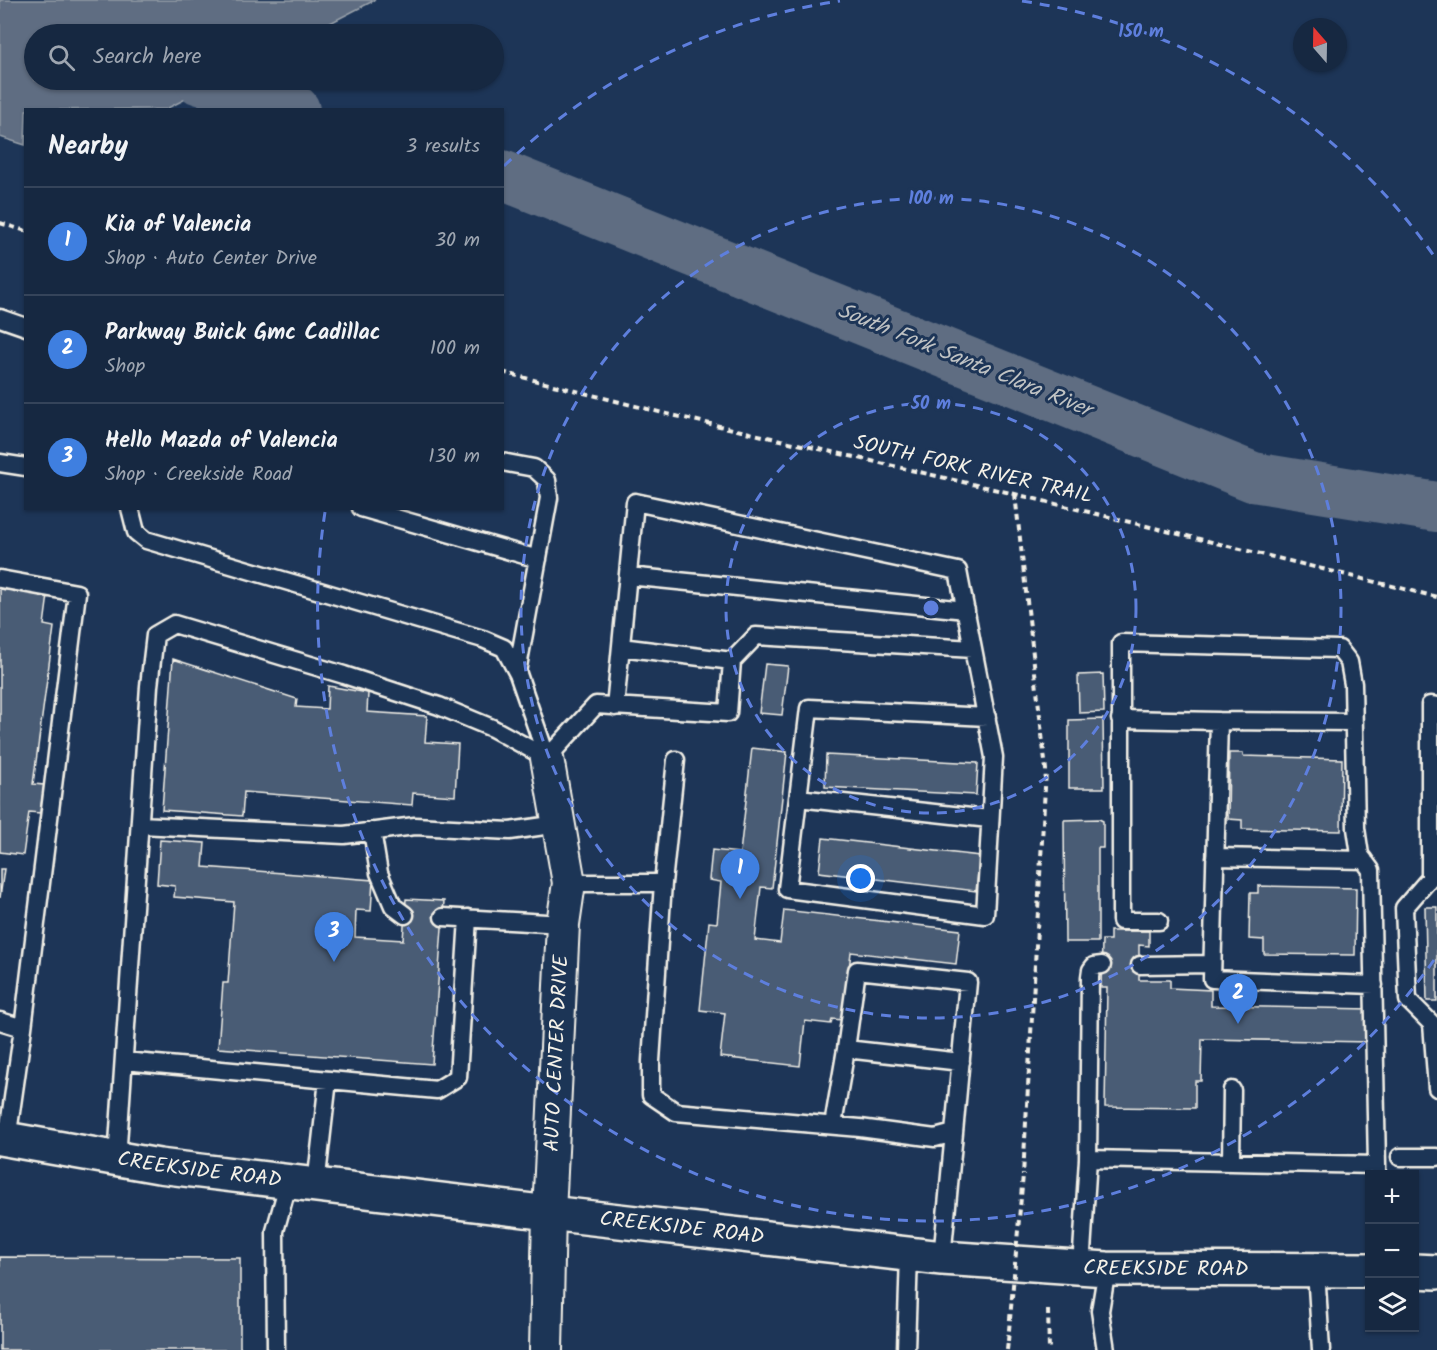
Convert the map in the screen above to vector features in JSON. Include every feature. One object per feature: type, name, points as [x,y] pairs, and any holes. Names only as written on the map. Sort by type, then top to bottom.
[{"type":"street","name":"AUTO CENTER DRIVE","points":[[546,1350],[549,1213],[564,924],[569,884],[547,758]]},
{"type":"street","name":"CREEKSIDE ROAD","points":[[4,1139],[117,1158],[303,1183],[942,1258],[1094,1268],[1365,1270]]},
{"type":"street","points":[[1419,1271],[1437,1272]]},
{"type":"lane","points":[[0,318],[24,326]]},
{"type":"lane","points":[[504,462],[534,468],[547,480],[549,498],[517,672]]},
{"type":"lane","points":[[0,463],[24,467]]},
{"type":"lane","points":[[615,707],[635,502],[958,572],[987,717],[994,757],[985,915],[787,889],[809,708],[987,717]]},
{"type":"lane","points":[[131,510],[136,531],[146,540],[483,639],[504,648],[517,672],[547,758]]},
{"type":"lane","points":[[368,510],[538,559]]},
{"type":"lane","points":[[628,576],[966,610]]},
{"type":"lane","points":[[0,579],[76,593],[23,1028],[4,1139]]},
{"type":"lane","points":[[117,1158],[149,686],[155,635],[174,624],[344,675],[439,706],[492,728],[547,758]]},
{"type":"lane","points":[[547,758],[596,705],[728,713],[732,661],[756,636],[973,649]]},
{"type":"lane","points":[[1088,1159],[1231,1162],[1377,1170],[1371,870],[1360,855],[1356,828],[1353,684],[1349,662],[1339,649],[1121,643],[1120,921],[1159,921]]},
{"type":"lane","points":[[621,646],[732,661]]},
{"type":"lane","points":[[1437,706],[1430,705],[1434,882],[1404,908],[1408,1000],[1435,1021],[1437,1088]]},
{"type":"lane","points":[[1120,719],[1354,722]]},
{"type":"lane","points":[[1219,721],[1212,979],[1374,985]]},
{"type":"lane","points":[[676,760],[663,883],[651,1062],[651,1095],[676,1112],[833,1125],[935,1138],[954,1133]]},
{"type":"lane","points":[[798,798],[990,819]]},
{"type":"lane","points":[[140,825],[344,835],[415,826],[510,831],[558,824]]},
{"type":"lane","points":[[372,831],[379,873],[393,906],[405,915]]},
{"type":"lane","points":[[1215,856],[1364,860]]},
{"type":"lane","points":[[569,884],[663,883]]},
{"type":"lane","points":[[443,917],[564,924]]},
{"type":"lane","points":[[124,1061],[437,1090],[458,1077],[468,918]]},
{"type":"lane","points":[[1102,964],[1094,966],[1090,977],[1088,1159],[1094,1268],[1106,1350]]},
{"type":"lane","points":[[1140,965],[1212,964]]},
{"type":"lane","points":[[833,1125],[857,970],[968,982],[942,1258]]},
{"type":"lane","points":[[0,1021],[23,1028]]},
{"type":"lane","points":[[846,1049],[961,1062]]},
{"type":"lane","points":[[276,1350],[275,1231],[303,1183],[328,1080]]},
{"type":"lane","points":[[1231,1162],[1232,1090]]},
{"type":"lane","points":[[1400,1157],[1437,1157]]},
{"type":"lane","points":[[906,1350],[909,1254]]},
{"type":"lane","points":[[1316,1270],[1321,1350]]},
{"type":"path","points":[[0,223],[24,230]]},
{"type":"path","name":"SOUTH FORK RIVER TRAIL","points":[[504,373],[663,413],[1015,494],[1437,597]]},
{"type":"path","points":[[1008,1350],[1023,1175],[1046,770],[1015,494]]},
{"type":"path","points":[[1048,1310],[1049,1350]]},
{"type":"water","points":[[0,0],[375,0],[328,24],[24,24],[24,90],[203,90],[168,108],[24,108],[24,145],[0,137]]},
{"type":"building","points":[[0,589],[48,595],[44,625],[54,627],[33,784],[44,785],[40,813],[29,812],[23,855],[0,852]]},
{"type":"building","points":[[173,659],[297,699],[296,707],[327,709],[328,686],[368,693],[367,712],[427,716],[425,742],[458,744],[455,796],[413,793],[412,805],[244,792],[242,816],[162,810]]},
{"type":"building","points":[[765,664],[788,666],[782,715],[759,713]]},
{"type":"building","points":[[1103,674],[1104,712],[1079,713],[1078,675]]},
{"type":"building","points":[[1103,719],[1104,788],[1069,788],[1069,720]]},
{"type":"building","points":[[752,748],[787,752],[772,888],[761,887],[755,940],[780,943],[784,910],[960,930],[956,964],[851,952],[843,1020],[832,1019],[831,1024],[805,1021],[800,1066],[720,1057],[725,1013],[700,1010],[709,922],[717,923],[721,882],[709,880],[712,850],[740,853]]},
{"type":"building","points":[[1229,753],[1243,753],[1243,756],[1342,759],[1341,831],[1242,829],[1242,820],[1228,819]]},
{"type":"building","points":[[826,755],[978,763],[976,795],[825,787]]},
{"type":"building","points":[[1099,819],[1103,821],[1103,848],[1098,848],[1098,942],[1065,942],[1064,820]]},
{"type":"building","points":[[823,838],[980,856],[976,891],[819,872]]},
{"type":"building","points":[[160,840],[205,843],[203,867],[373,880],[371,911],[356,910],[355,937],[403,940],[406,899],[444,901],[432,1064],[218,1048],[223,983],[228,983],[234,902],[174,897],[175,886],[157,884]]},
{"type":"building","points":[[0,869],[4,869],[0,898]]},
{"type":"building","points":[[1258,886],[1356,888],[1355,955],[1264,954],[1264,940],[1249,939],[1250,893],[1258,893]]},
{"type":"building","points":[[1425,907],[1437,907],[1437,1001],[1427,1001]]},
{"type":"building","points":[[1110,931],[1149,931],[1149,946],[1139,945],[1139,980],[1170,980],[1170,988],[1211,990],[1211,1006],[1371,1009],[1370,1042],[1202,1039],[1201,1081],[1195,1081],[1195,1108],[1105,1107],[1107,988],[1101,988],[1102,940],[1110,940]]},
{"type":"building","points":[[0,1257],[240,1258],[240,1347],[242,1350],[0,1350]]},
{"type":"waterway","name":"South Fork Santa Clara River","points":[[232,90],[289,108]]},
{"type":"waterway","name":"South Fork Santa Clara River","points":[[504,176],[1253,477],[1437,507]]},
{"type":"place","name":"Kia of Valencia","points":[[740,899]]},
{"type":"place","name":"Hello Mazda of Valencia","points":[[334,962]]},
{"type":"place","name":"Parkway Buick Gmc Cadillac","points":[[1238,1024]]}]
